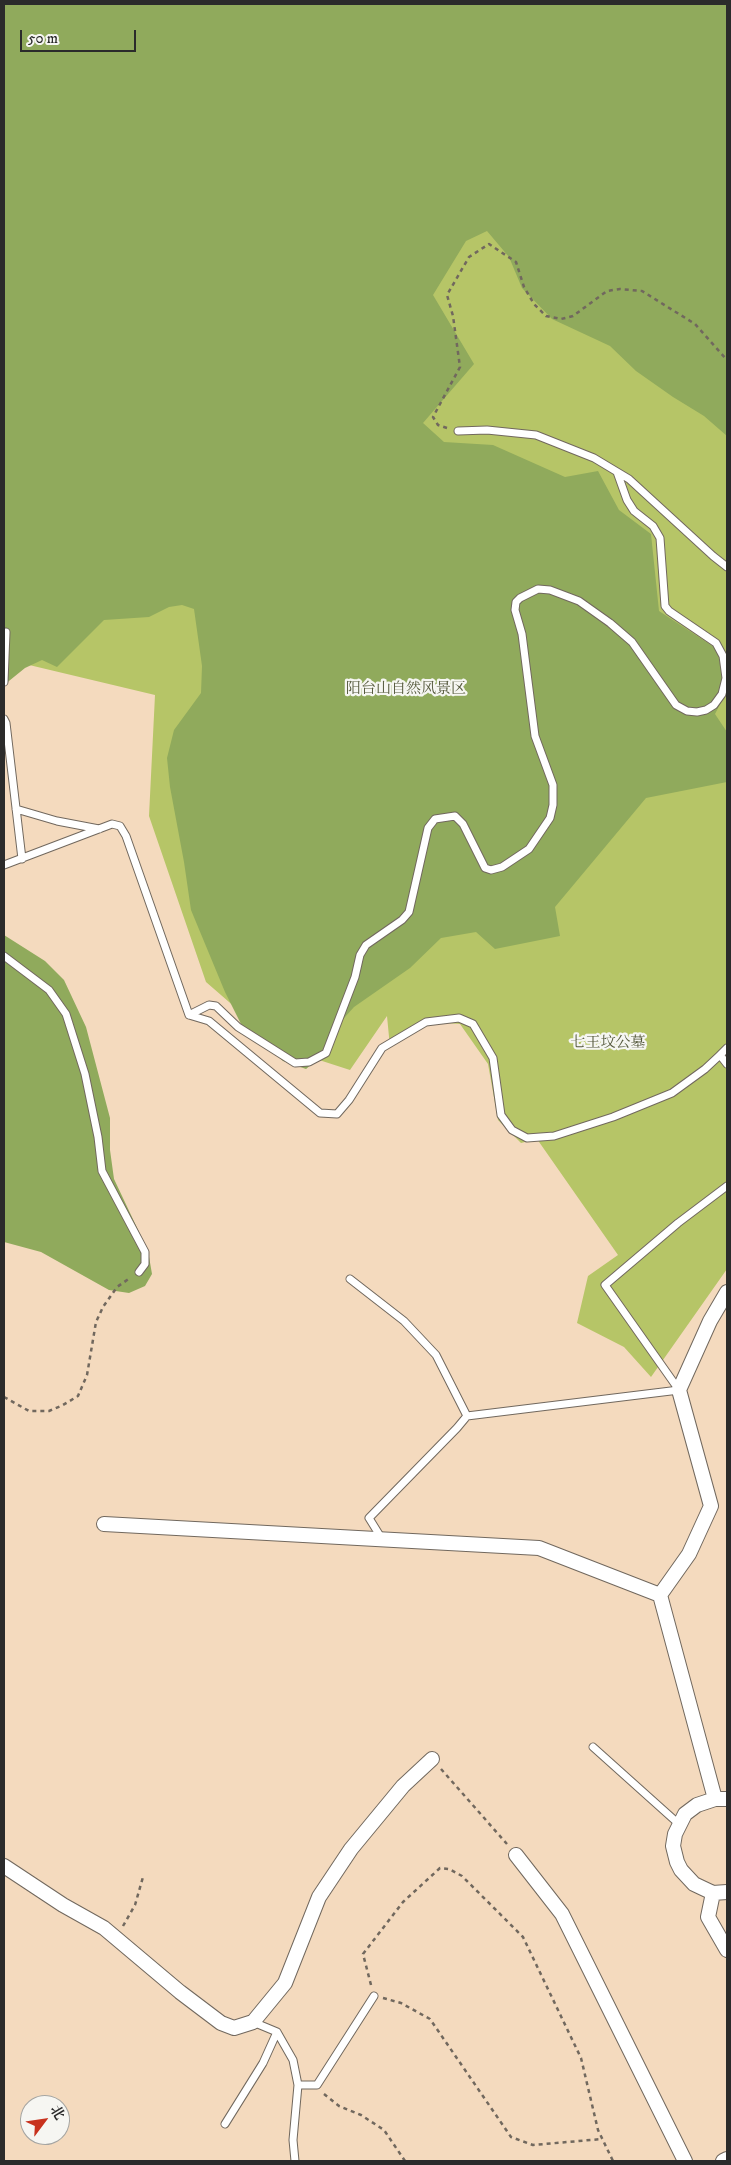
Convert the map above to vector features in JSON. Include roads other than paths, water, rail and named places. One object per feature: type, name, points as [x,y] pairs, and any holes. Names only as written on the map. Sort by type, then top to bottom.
[{"type":"street","points":[[660,1595],[689,1554],[711,1506],[679,1390],[710,1321],[727,1292]]},
{"type":"street","points":[[104,1524],[539,1548],[660,1595]]},
{"type":"street","points":[[660,1595],[721,1799],[697,1805],[686,1814],[675,1834],[674,1846],[677,1862],[681,1870],[694,1884],[713,1893],[727,1892]]},
{"type":"street","points":[[4,1866],[104,1928],[180,1992],[221,2023],[234,2028],[253,2022],[285,1983],[319,1897],[351,1849],[403,1786],[432,1759]]},
{"type":"street","points":[[516,1855],[562,1914],[685,2161]]},
{"type":"street","points":[[713,1893],[708,1917],[727,1950]]},
{"type":"street","points":[[723,2161],[727,2159]]},
{"type":"lane","points":[[458,431],[487,430],[536,435],[594,458],[629,479],[727,567]]},
{"type":"lane","points":[[189,1014],[209,1005],[216,1006],[238,1027],[296,1062],[309,1062],[326,1053],[355,977],[360,955],[366,945],[402,920],[409,912],[428,828],[435,819],[455,816],[463,824],[484,868],[491,870],[502,867],[528,849],[550,818],[553,805],[553,786],[536,736],[522,634],[515,610],[516,602],[520,598],[538,589],[550,590],[579,600],[632,642],[676,705],[687,711],[697,712],[706,710],[714,705],[722,694],[726,678],[723,656],[716,643],[669,611],[665,606],[660,538],[653,526],[634,511],[627,500],[617,472]]},
{"type":"lane","points":[[4,682],[6,632]]},
{"type":"lane","points":[[4,719],[22,859]]},
{"type":"lane","points":[[16,810],[57,822],[99,829]]},
{"type":"lane","points":[[4,865],[112,824],[120,826],[126,836],[189,1014]]},
{"type":"lane","points":[[4,956],[49,990],[66,1014],[84,1074],[98,1137],[102,1171],[145,1252],[145,1264],[139,1272]]},
{"type":"lane","points":[[189,1014],[209,1021],[320,1113],[337,1114],[349,1100],[382,1048],[426,1022],[459,1018],[472,1024],[493,1058],[501,1115],[512,1130],[527,1138],[554,1136],[613,1117],[672,1093],[704,1069],[727,1048]]},
{"type":"lane","points":[[720,1055],[727,1064]]},
{"type":"lane","points":[[382,1540],[369,1518],[457,1428],[466,1416],[679,1390],[605,1285],[727,1186]]},
{"type":"lane","points":[[350,1279],[404,1321],[436,1355],[466,1416]]},
{"type":"lane","points":[[593,1747],[680,1825]]},
{"type":"lane","points":[[298,2085],[317,2085],[374,1996]]},
{"type":"lane","points":[[253,2022],[277,2032],[293,2060],[298,2085],[293,2140],[295,2161]]},
{"type":"lane","points":[[225,2124],[264,2063],[277,2032]]},
{"type":"park label","name":"阳台山自然风景区","points":[[406,690]]},
{"type":"park label","name":"七王坟公墓","points":[[608,1044]]}]
